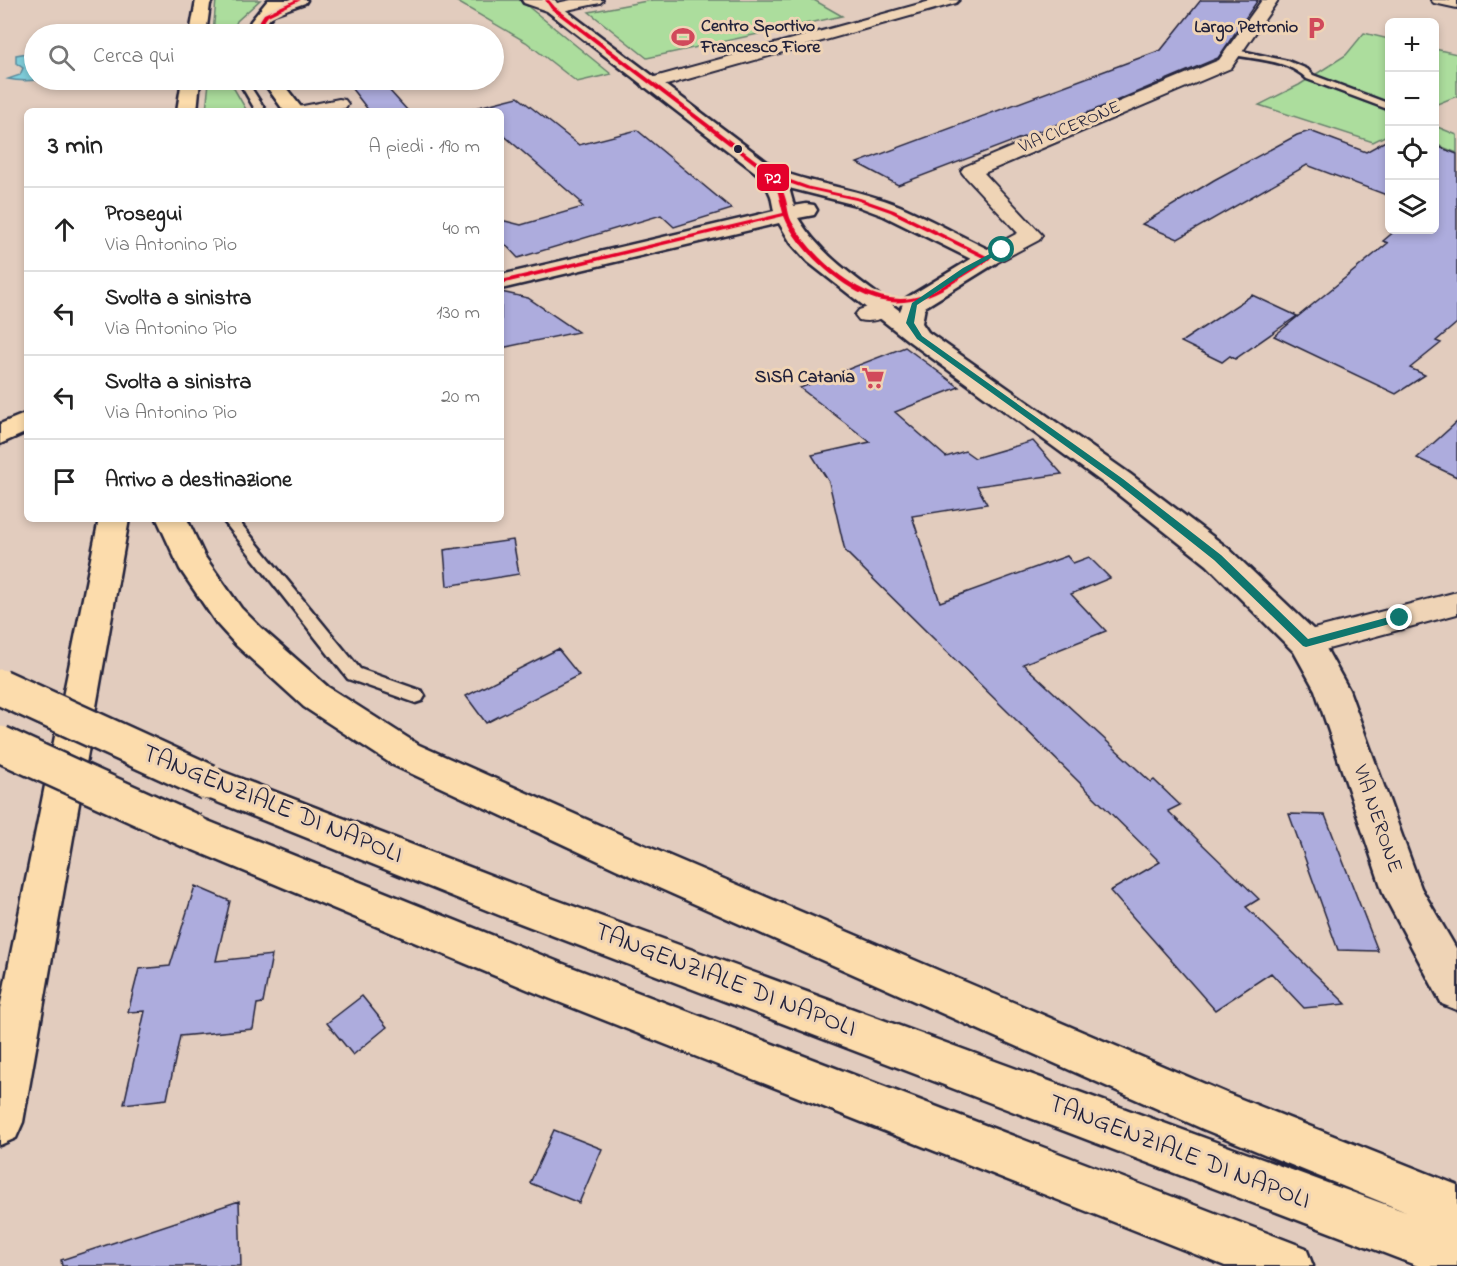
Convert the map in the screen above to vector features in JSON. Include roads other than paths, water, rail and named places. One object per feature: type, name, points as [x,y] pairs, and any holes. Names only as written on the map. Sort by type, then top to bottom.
[{"type":"main road","points":[[199,24],[201,1]]},
{"type":"main road","points":[[258,24],[272,6]]},
{"type":"main road","points":[[187,108],[190,90]]},
{"type":"main road","points":[[278,90],[292,108]]},
{"type":"main road","points":[[0,435],[24,423]]},
{"type":"main road","points":[[0,1122],[113,522]]},
{"type":"main road","points":[[173,522],[191,561],[229,616],[249,637],[316,697],[405,755],[630,857],[1219,1113],[1457,1209]]},
{"type":"main road","name":"TANGENZIALE DI NAPOLI","points":[[0,687],[208,782],[513,902],[1457,1256]]},
{"type":"main road","points":[[0,744],[193,832],[556,981],[1288,1266]]},
{"type":"street","points":[[272,6],[299,0]]},
{"type":"street","points":[[530,0],[550,4],[595,0]]},
{"type":"street","points":[[650,84],[951,0]]},
{"type":"street","name":"VIA CICERONE","points":[[988,258],[1032,235],[971,171],[1225,64],[1270,0]]},
{"type":"street","points":[[1439,0],[1457,3]]},
{"type":"street","points":[[550,4],[650,84],[772,175],[808,188],[892,210],[988,258]]},
{"type":"street","points":[[319,108],[339,104]]},
{"type":"street","name":"VIA NERONE","points":[[772,175],[783,196],[785,214],[799,238],[816,257],[860,292],[875,312],[919,337],[1120,481],[1218,557],[1306,643],[1332,690],[1404,895],[1456,989]]},
{"type":"street","points":[[504,281],[785,214],[835,205],[876,206]]},
{"type":"street","points":[[799,238],[811,222],[828,213],[876,206]]},
{"type":"street","points":[[919,337],[910,323],[914,304],[988,258]]},
{"type":"street","points":[[860,292],[895,303],[924,296]]},
{"type":"street","points":[[1306,643],[1457,603]]},
{"type":"lane","points":[[1232,52],[1295,65],[1306,71],[1310,77],[1385,105]]},
{"type":"lane","points":[[248,90],[259,108]]},
{"type":"lane","points":[[231,522],[354,674],[416,696]]},
{"type":"water","points":[[24,54],[24,81],[8,79],[20,75],[23,68],[16,63],[16,55]]},
{"type":"place","name":"Largo Petronio","points":[[1316,28]]},
{"type":"place","name":"Centro Sportivo Francesco Fiore","points":[[683,37]]},
{"type":"place","name":"SISA Catania","points":[[873,378]]}]
